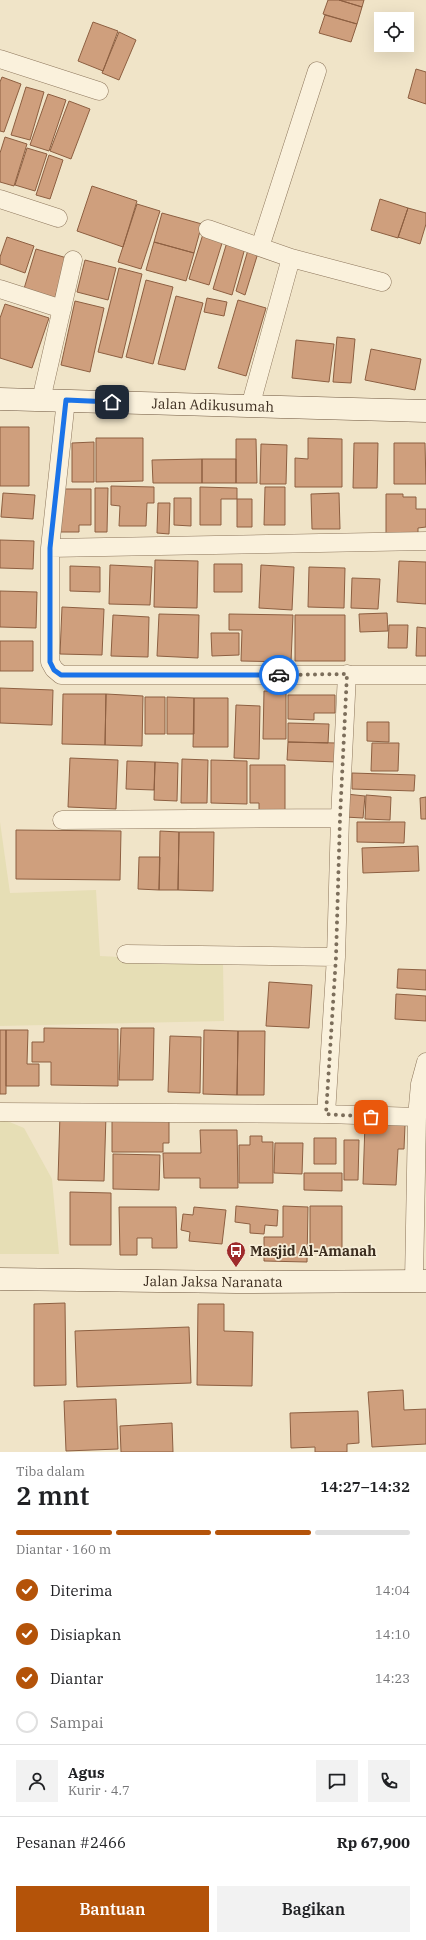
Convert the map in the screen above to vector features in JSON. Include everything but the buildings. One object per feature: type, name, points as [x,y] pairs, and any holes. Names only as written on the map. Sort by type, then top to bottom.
[{"type":"main road","name":"Jalan Adikusumah","points":[[0,399],[426,412]]},
{"type":"main road","name":"Jalan Jaksa Naranata","points":[[0,1279],[236,1282],[420,1281]]},
{"type":"street","points":[[0,59],[99,91]]},
{"type":"street","points":[[260,247],[318,71]]},
{"type":"street","points":[[0,199],[58,218]]},
{"type":"street","points":[[208,229],[291,258],[382,282]]},
{"type":"street","points":[[250,407],[291,258]]},
{"type":"street","points":[[40,400],[73,260]]},
{"type":"street","points":[[0,289],[62,309]]},
{"type":"street","points":[[66,400],[50,548],[50,662],[54,670],[61,675],[426,675]]},
{"type":"street","points":[[50,548],[426,541]]},
{"type":"street","points":[[326,1114],[336,957],[340,818],[347,674]]},
{"type":"street","points":[[62,820],[340,818]]},
{"type":"street","points":[[126,954],[336,957]]},
{"type":"street","points":[[420,1281],[417,1117],[420,1084],[426,1062]]},
{"type":"street","points":[[0,1112],[326,1114],[417,1117]]},
{"type":"shaded area","points":[[0,822],[10,893],[96,890],[100,956],[223,962],[224,1021],[0,1026]]},
{"type":"shaded area","points":[[0,1118],[24,1128],[52,1179],[59,1254],[0,1254]]},
{"type":"way so far","points":[[279,675],[347,674],[340,818],[336,957],[326,1114],[371,1117]]},
{"type":"place","name":"Masjid Al-Amanah","points":[[236,1268]]},
{"type":"route","points":[[112,402],[66,400],[50,548],[50,662],[54,670],[61,675],[279,675]]}]
